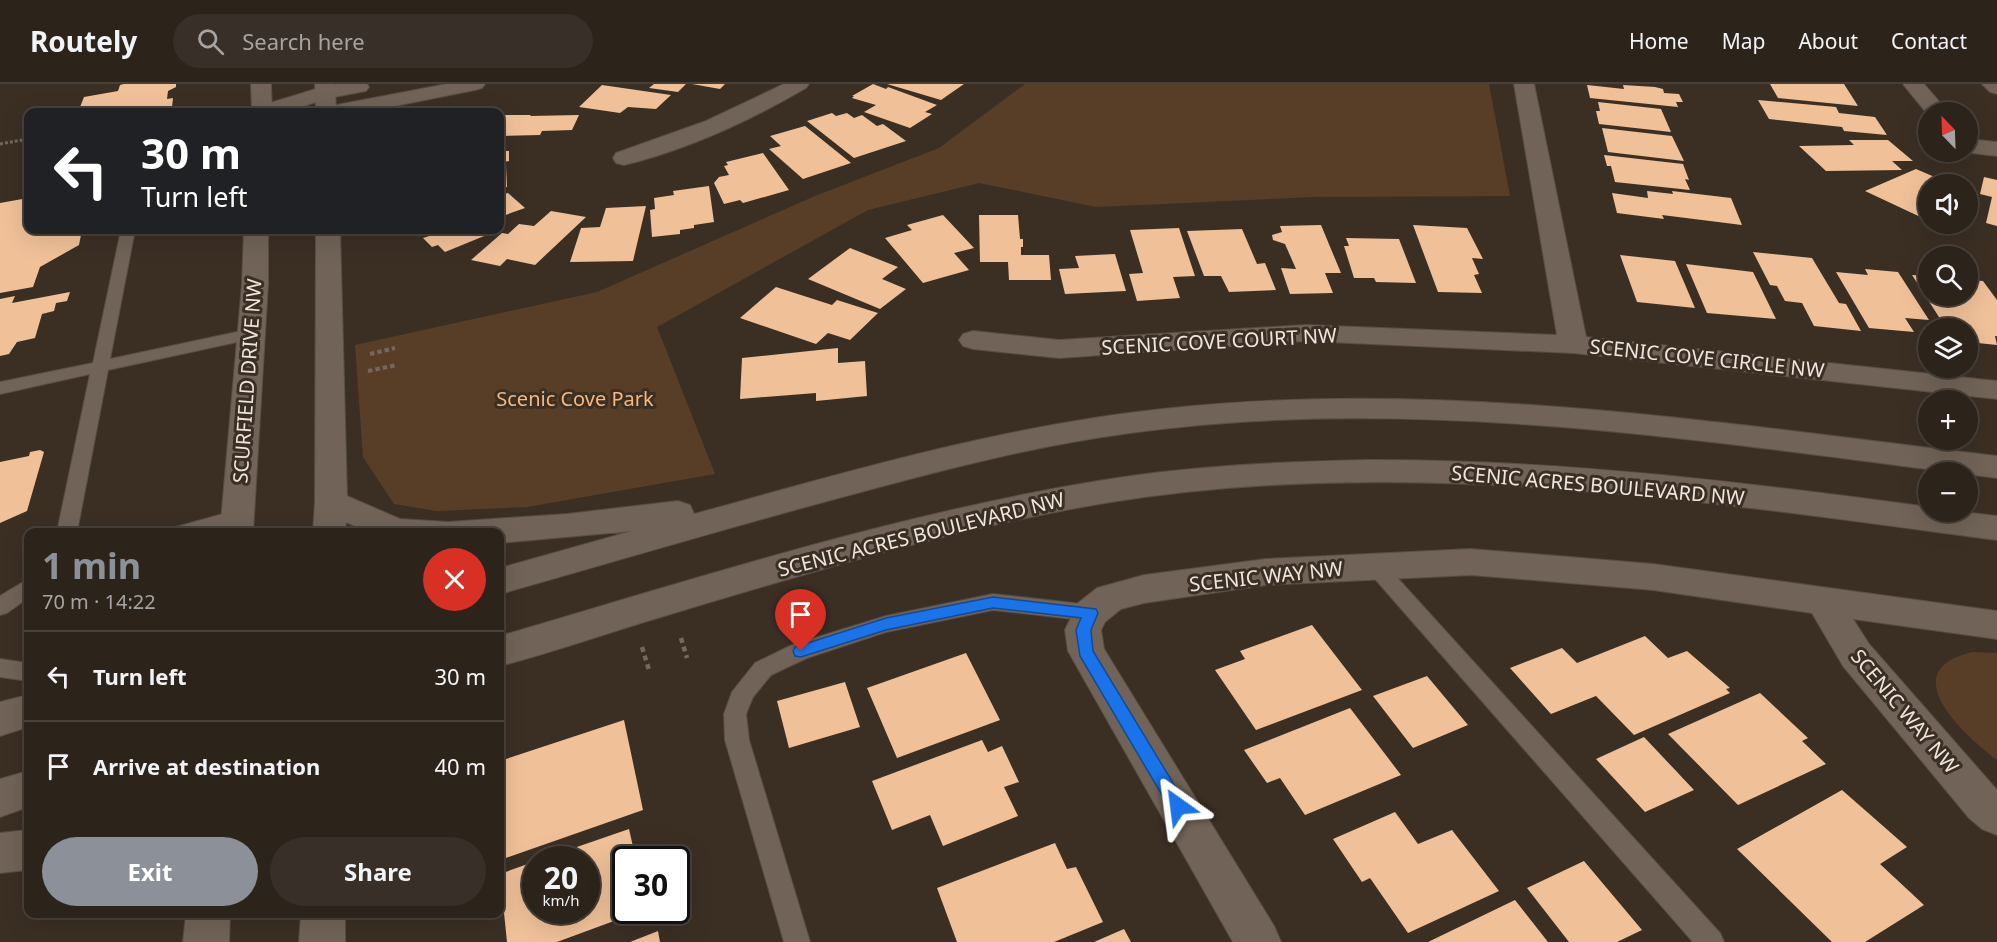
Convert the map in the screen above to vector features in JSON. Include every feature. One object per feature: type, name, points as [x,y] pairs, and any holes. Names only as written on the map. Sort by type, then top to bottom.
[{"type":"street","points":[[261,84],[263,108]]},
{"type":"street","points":[[284,108],[327,100],[376,84]]},
{"type":"street","points":[[327,100],[413,98],[475,84]]},
{"type":"street","points":[[624,158],[716,125],[776,98],[799,84]]},
{"type":"street","name":"SCENIC COVE CIRCLE NW","points":[[1524,84],[1573,344],[1997,390]]},
{"type":"street","points":[[1913,84],[1928,102]]},
{"type":"street","points":[[1992,84],[1997,88]]},
{"type":"street","points":[[1978,147],[1997,149]]},
{"type":"street","name":"SCURFIELD DRIVE NW","points":[[237,525],[256,234]]},
{"type":"street","points":[[328,234],[330,518],[381,528]]},
{"type":"street","name":"SCENIC COVE COURT NW","points":[[973,340],[1059,349],[1306,333],[1573,344]]},
{"type":"street","points":[[504,580],[969,452],[1066,432],[1219,414],[1359,410],[1465,412],[1615,421],[1997,467]]},
{"type":"street","name":"SCENIC ACRES BOULEVARD NW","points":[[504,650],[819,556],[973,517],[1114,490],[1247,475],[1356,470],[1503,473],[1651,485],[1997,528]]},
{"type":"street","points":[[504,531],[603,524],[810,494]]},
{"type":"street","name":"SCENIC WAY NW","points":[[1091,613],[1110,598],[1144,589],[1266,572],[1471,562],[1653,577],[1997,625]]},
{"type":"street","name":"SCENIC WAY NW","points":[[1823,600],[1856,655],[1880,685],[1984,805],[1997,816]]},
{"type":"street","points":[[1091,613],[1083,630],[1086,651],[1258,942]]},
{"type":"street","points":[[0,719],[24,712]]},
{"type":"street","points":[[0,798],[24,790]]},
{"type":"street","points":[[0,853],[24,850]]},
{"type":"street","points":[[206,942],[208,918]]},
{"type":"street","points":[[322,918],[322,942]]},
{"type":"lane","points":[[68,528],[127,234]]},
{"type":"lane","points":[[0,388],[251,334]]},
{"type":"lane","points":[[214,528],[237,525]]},
{"type":"lane","points":[[1375,566],[1711,942]]},
{"type":"lane","points":[[0,607],[24,590]]},
{"type":"lane","points":[[797,942],[737,740],[735,714],[743,692],[763,669],[801,651],[886,624],[993,602],[1091,613]]},
{"type":"lane","points":[[0,668],[24,671]]},
{"type":"path","points":[[0,144],[24,140]]},
{"type":"path","points":[[362,373],[397,365]]},
{"type":"path","points":[[639,637],[649,670]]},
{"type":"green space","name":"Scenic Cove Park","points":[[1025,84],[1489,84],[1510,196],[1314,197],[1096,207],[979,183],[868,210],[657,327],[715,474],[527,507],[437,511],[394,504],[363,457],[355,345],[597,292],[815,196],[939,148]]},
{"type":"green space","points":[[1973,652],[1997,653],[1997,760],[1954,720],[1942,703],[1936,687],[1938,673],[1949,661]]},
{"type":"building","points":[[176,84],[176,87],[168,91],[167,99],[173,98],[172,107],[80,108],[84,97],[118,91],[120,85]]},
{"type":"building","points":[[654,84],[686,84],[678,92],[649,88]]},
{"type":"building","points":[[692,84],[725,84],[720,89]]},
{"type":"building","points":[[873,84],[886,89],[888,87],[937,105],[925,112],[932,114],[910,128],[864,112],[876,105],[852,98]]},
{"type":"building","points":[[887,84],[964,84],[941,100]]},
{"type":"building","points":[[1770,84],[1844,84],[1858,106],[1778,98]]},
{"type":"building","points":[[602,85],[671,95],[656,109],[628,107],[620,113],[579,107]]},
{"type":"building","points":[[1587,85],[1624,89],[1623,85],[1655,87],[1663,89],[1664,93],[1679,94],[1683,102],[1676,102],[1678,107],[1590,98]]},
{"type":"building","points":[[1758,100],[1836,107],[1839,113],[1875,117],[1887,135],[1844,131],[1842,127],[1769,119]]},
{"type":"building","points":[[1598,102],[1661,109],[1671,132],[1599,124],[1596,111],[1600,111]]},
{"type":"building","points":[[832,113],[836,116],[847,113],[854,118],[862,115],[877,126],[883,124],[906,141],[854,158],[807,121]]},
{"type":"building","points":[[504,115],[579,115],[572,130],[542,131],[540,135],[504,136]]},
{"type":"building","points":[[805,126],[851,163],[803,179],[769,149],[781,146],[770,136]]},
{"type":"building","points":[[1602,128],[1672,136],[1684,161],[1608,152]]},
{"type":"building","points":[[1849,140],[1888,140],[1913,161],[1892,161],[1902,170],[1826,171],[1799,146],[1854,145]]},
{"type":"building","points":[[509,151],[509,161],[504,162],[504,152]]},
{"type":"building","points":[[763,153],[789,190],[743,203],[740,200],[724,204],[714,183],[719,177],[729,175],[724,166],[728,165],[726,162]]},
{"type":"building","points":[[1604,155],[1683,164],[1689,180],[1685,179],[1690,190],[1615,182],[1611,166],[1607,166]]},
{"type":"building","points":[[504,165],[506,165],[507,187],[504,187]]},
{"type":"building","points":[[1916,169],[1928,174],[1918,174],[1918,216],[1865,191]]},
{"type":"building","points":[[1984,177],[1997,180],[1997,226],[1986,223],[1992,197],[1980,194]]},
{"type":"building","points":[[709,186],[714,222],[694,225],[694,228],[680,230],[680,234],[652,237],[650,210],[655,209],[654,198],[674,195],[673,191]]},
{"type":"building","points":[[1647,191],[1673,194],[1672,191],[1731,198],[1742,225],[1662,215],[1664,219],[1617,213],[1612,193],[1648,198]]},
{"type":"building","points":[[508,193],[525,208],[504,216],[504,194]]},
{"type":"building","points":[[24,199],[24,234],[81,234],[79,245],[40,267],[33,287],[0,293],[0,203]]},
{"type":"building","points":[[646,206],[633,261],[570,262],[581,228],[600,227],[606,208]]},
{"type":"building","points":[[551,211],[586,217],[535,265],[507,259],[500,266],[471,260],[501,234],[508,234],[519,224],[534,226]]},
{"type":"building","points":[[943,215],[974,248],[954,253],[969,270],[923,283],[885,238],[912,230],[907,225]]},
{"type":"building","points":[[979,215],[1018,215],[1020,239],[1023,239],[1021,255],[1049,255],[1051,280],[1009,280],[1008,262],[980,262]]},
{"type":"building","points":[[1321,225],[1341,273],[1325,273],[1333,293],[1290,294],[1281,268],[1296,269],[1285,244],[1273,240],[1272,235],[1282,232],[1280,226]]},
{"type":"building","points":[[1413,225],[1467,228],[1483,259],[1472,258],[1479,274],[1474,275],[1482,293],[1438,292]]},
{"type":"building","points":[[1179,228],[1195,276],[1173,277],[1180,298],[1137,301],[1129,274],[1143,273],[1130,230]]},
{"type":"building","points":[[1242,229],[1257,264],[1265,263],[1276,290],[1229,292],[1221,276],[1204,276],[1187,231]]},
{"type":"building","points":[[436,234],[489,234],[445,252],[438,245],[432,247],[423,238]]},
{"type":"building","points":[[1346,238],[1399,239],[1416,283],[1376,282],[1374,278],[1354,278],[1344,246],[1349,246]]},
{"type":"building","points":[[850,248],[898,267],[882,279],[906,289],[880,309],[808,279]]},
{"type":"building","points":[[1753,252],[1812,258],[1839,303],[1846,304],[1861,331],[1814,326],[1802,303],[1785,301],[1777,286],[1770,285]]},
{"type":"building","points":[[1115,254],[1126,291],[1065,294],[1059,269],[1079,268],[1075,256]]},
{"type":"building","points":[[1620,255],[1675,261],[1695,308],[1637,302]]},
{"type":"building","points":[[1686,264],[1753,272],[1776,319],[1707,313]]},
{"type":"building","points":[[1865,269],[1898,272],[1928,318],[1905,318],[1914,332],[1869,328],[1836,272],[1868,275]]},
{"type":"building","points":[[1912,275],[1918,275],[1918,284]]},
{"type":"building","points":[[1978,281],[1983,281],[1997,300],[1997,336],[1995,336],[1997,345],[1978,343],[1978,318],[1940,318],[1932,306],[1978,306]]},
{"type":"building","points":[[776,287],[832,305],[837,300],[878,313],[850,340],[828,333],[816,344],[740,318]]},
{"type":"building","points":[[70,292],[67,301],[56,303],[54,311],[42,314],[35,338],[17,342],[9,354],[0,356],[0,299],[15,296],[12,303]]},
{"type":"building","points":[[838,348],[838,363],[865,361],[867,396],[816,401],[816,393],[740,399],[742,358]]},
{"type":"building","points":[[40,450],[44,452],[27,511],[0,523],[0,462],[29,456],[30,452]]},
{"type":"building","points":[[1312,625],[1362,690],[1256,730],[1215,670],[1245,659],[1240,651]]},
{"type":"building","points":[[1645,636],[1668,658],[1687,651],[1730,688],[1726,689],[1730,693],[1634,735],[1596,696],[1551,714],[1510,668],[1562,648],[1577,663]]},
{"type":"building","points":[[966,653],[1000,720],[897,758],[867,688]]},
{"type":"building","points":[[1427,676],[1468,725],[1413,748],[1373,696]]},
{"type":"building","points":[[845,682],[860,727],[789,748],[777,701]]},
{"type":"building","points":[[1760,693],[1808,738],[1802,741],[1826,764],[1738,805],[1668,734]]},
{"type":"building","points":[[1350,708],[1401,775],[1305,815],[1280,778],[1267,783],[1244,750]]},
{"type":"building","points":[[624,720],[643,810],[540,846],[522,846],[522,852],[504,859],[504,760]]},
{"type":"building","points":[[1644,737],[1694,790],[1645,812],[1596,759]]},
{"type":"building","points":[[982,740],[988,752],[1002,746],[1019,782],[1004,787],[1018,816],[943,846],[930,815],[892,830],[872,781]]},
{"type":"building","points":[[1842,790],[1907,847],[1880,864],[1924,905],[1865,942],[1832,942],[1737,849]]},
{"type":"building","points":[[1395,812],[1418,844],[1452,830],[1499,891],[1408,933],[1370,878],[1362,882],[1333,839]]},
{"type":"building","points":[[629,829],[633,846],[612,846],[612,922],[557,942],[507,942],[504,873],[522,866],[522,924],[600,924],[600,846],[580,846]]},
{"type":"building","points":[[1055,843],[1067,869],[1076,867],[1103,922],[1054,942],[957,942],[937,888]]},
{"type":"building","points":[[1584,861],[1642,930],[1617,942],[1569,942],[1527,888]]},
{"type":"building","points":[[1515,900],[1548,942],[1428,942]]},
{"type":"building","points":[[1124,929],[1131,942],[1094,942]]},
{"type":"building","points":[[658,931],[660,942],[630,942]]},
{"type":"route","points":[[801,651],[886,624],[993,602],[1091,613],[1083,630],[1086,651],[1178,806]]}]
